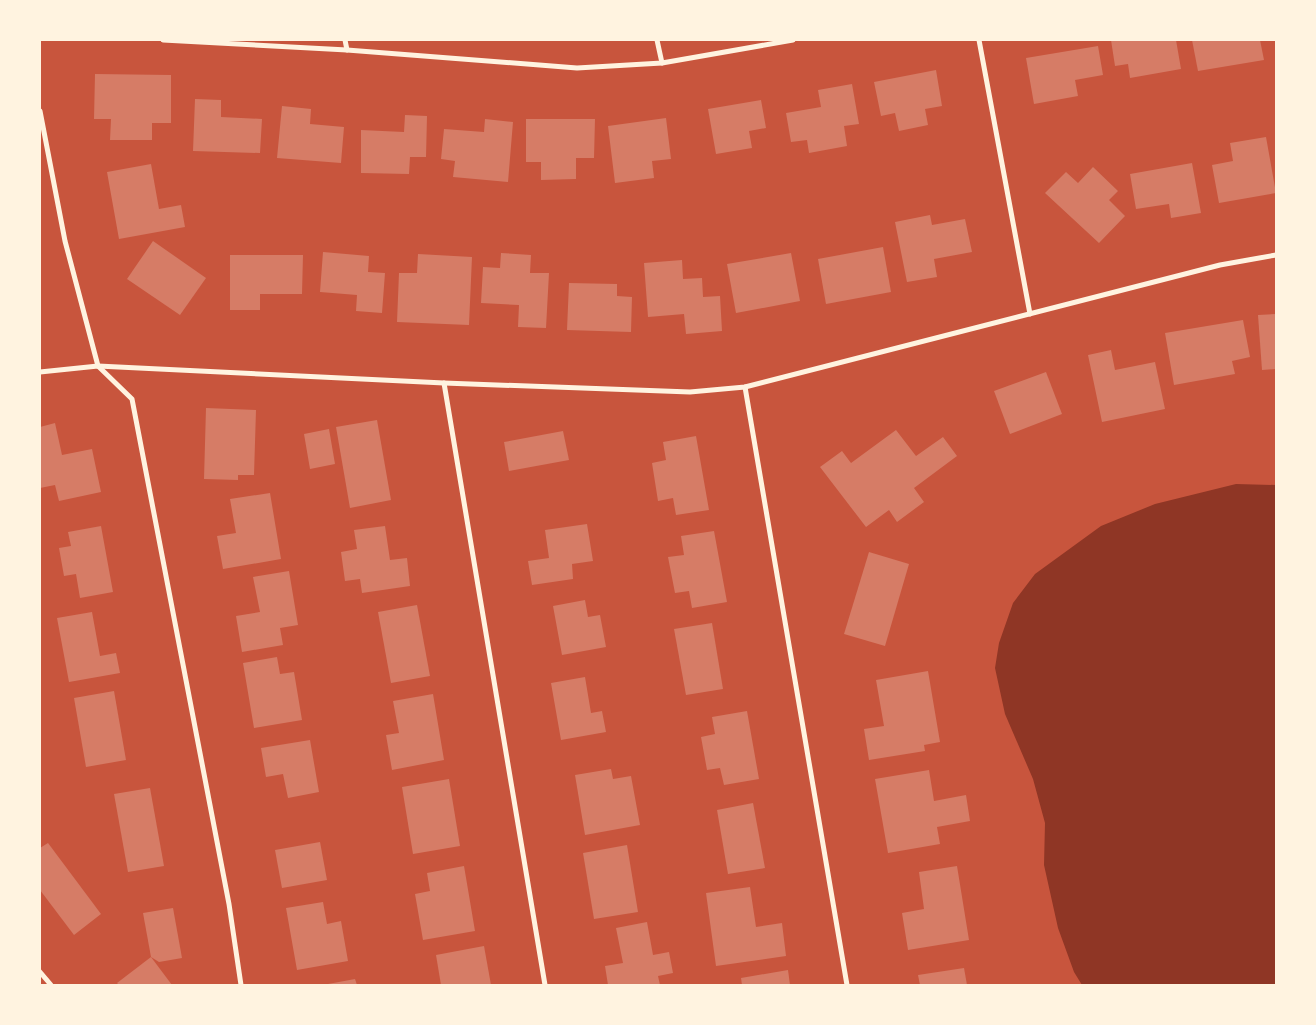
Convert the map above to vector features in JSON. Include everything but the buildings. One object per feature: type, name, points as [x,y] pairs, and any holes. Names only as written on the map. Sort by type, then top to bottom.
[{"type":"street","points":[[163,40],[347,50],[577,68],[662,63],[793,40]]},
{"type":"street","points":[[345,40],[347,50]]},
{"type":"street","points":[[657,40],[662,63]]},
{"type":"street","points":[[979,40],[1030,314]]},
{"type":"street","points":[[40,111],[65,241],[98,366],[132,399],[229,904],[241,985]]},
{"type":"street","points":[[40,372],[98,366],[444,383],[690,392],[745,387],[1220,265],[1276,255]]},
{"type":"street","points":[[444,383],[545,985]]},
{"type":"street","points":[[745,387],[847,985]]},
{"type":"street","points":[[40,972],[51,985]]},
{"type":"shaded area","points":[[1236,484],[1276,485],[1276,985],[1082,985],[1074,972],[1058,928],[1044,865],[1045,823],[1033,779],[1005,714],[995,668],[999,643],[1013,603],[1035,574],[1101,526],[1155,504]]}]
